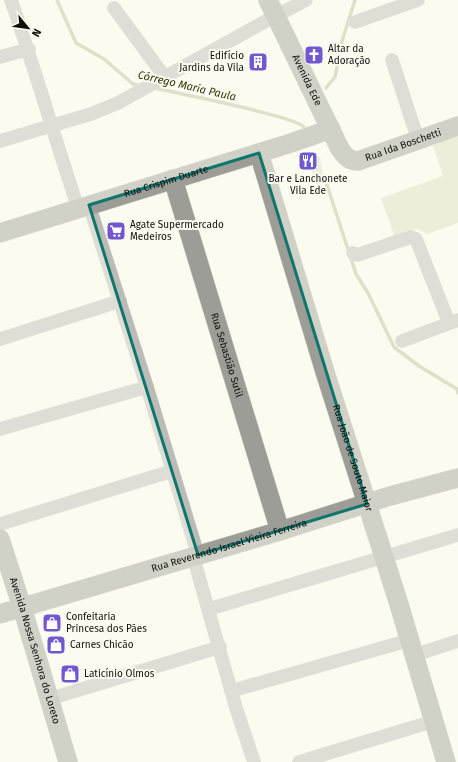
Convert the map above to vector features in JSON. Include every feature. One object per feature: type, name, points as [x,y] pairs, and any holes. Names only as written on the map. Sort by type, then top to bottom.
[{"type":"street","points":[[11,0],[29,49],[51,126],[84,206],[120,301],[147,387],[196,556],[231,691],[254,762]]},
{"type":"street","points":[[0,141],[91,114],[108,107],[152,84],[272,8],[306,0]]},
{"type":"street","points":[[355,22],[415,1]]},
{"type":"street","points":[[114,8],[164,76]]},
{"type":"street","name":"Avenida Ede","points":[[272,8],[340,149],[348,158]]},
{"type":"street","points":[[0,57],[29,49]]},
{"type":"street","points":[[392,60],[418,140]]},
{"type":"street","name":"Rua Ida Boschetti","points":[[348,158],[358,161],[458,126]]},
{"type":"street","name":"Rua Crispim Duarte","points":[[0,233],[331,130]]},
{"type":"street","name":"Rua João de Souto Maior","points":[[259,153],[412,647],[446,762]]},
{"type":"street","name":"Rua Sebastião Sutil","points":[[173,179],[280,531]]},
{"type":"street","points":[[353,253],[357,255],[411,236],[418,242],[453,322],[402,341]]},
{"type":"street","points":[[0,339],[120,301]]},
{"type":"street","points":[[0,429],[147,387]]},
{"type":"street","points":[[0,524],[172,472]]},
{"type":"street","name":"Rua Reverendo Israel Vieira Ferreira","points":[[0,614],[458,478]]},
{"type":"street","points":[[209,610],[458,535]]},
{"type":"street","name":"Avenida Nossa Senhora do Loreto","points":[[0,539],[22,607],[68,762]]},
{"type":"street","points":[[231,691],[412,647],[458,641]]},
{"type":"street","points":[[49,700],[220,647]]},
{"type":"street","points":[[299,762],[434,721]]},
{"type":"street","points":[[446,762],[458,758]]},
{"type":"highlighted area","points":[[259,153],[367,504],[198,555],[89,205]]},
{"type":"green space","points":[[458,134],[458,223],[427,234],[417,229],[395,238],[381,198],[443,176],[432,143]]},
{"type":"green space","points":[[318,155],[318,157],[320,157],[323,178],[313,181],[311,157]]},
{"type":"waterway","name":"Córrego Maria Paula","points":[[57,0],[76,43],[104,59],[133,84],[142,86]]},
{"type":"waterway","points":[[326,88],[335,77],[342,41],[355,0]]},
{"type":"waterway","name":"Córrego Maria Paula","points":[[154,88],[258,111],[280,117],[304,127]]},
{"type":"waterway","name":"Córrego Maria Paula","points":[[325,179],[356,274],[368,293],[394,347],[419,366],[457,389],[458,393]]},
{"type":"place","name":"Altar da Adoração","points":[[314,55]]},
{"type":"place","name":"Edifício Jardins da Vila","points":[[258,62]]},
{"type":"place","name":"Bar e Lanchonete Vila Ede","points":[[308,161]]},
{"type":"place","name":"Agate Supermercado Medeiros","points":[[116,231]]},
{"type":"place","name":"Confeitaria Princesa dos Pães","points":[[52,623]]},
{"type":"place","name":"Carnes Chicão","points":[[56,645]]},
{"type":"place","name":"Laticínio Olmos","points":[[70,674]]}]
